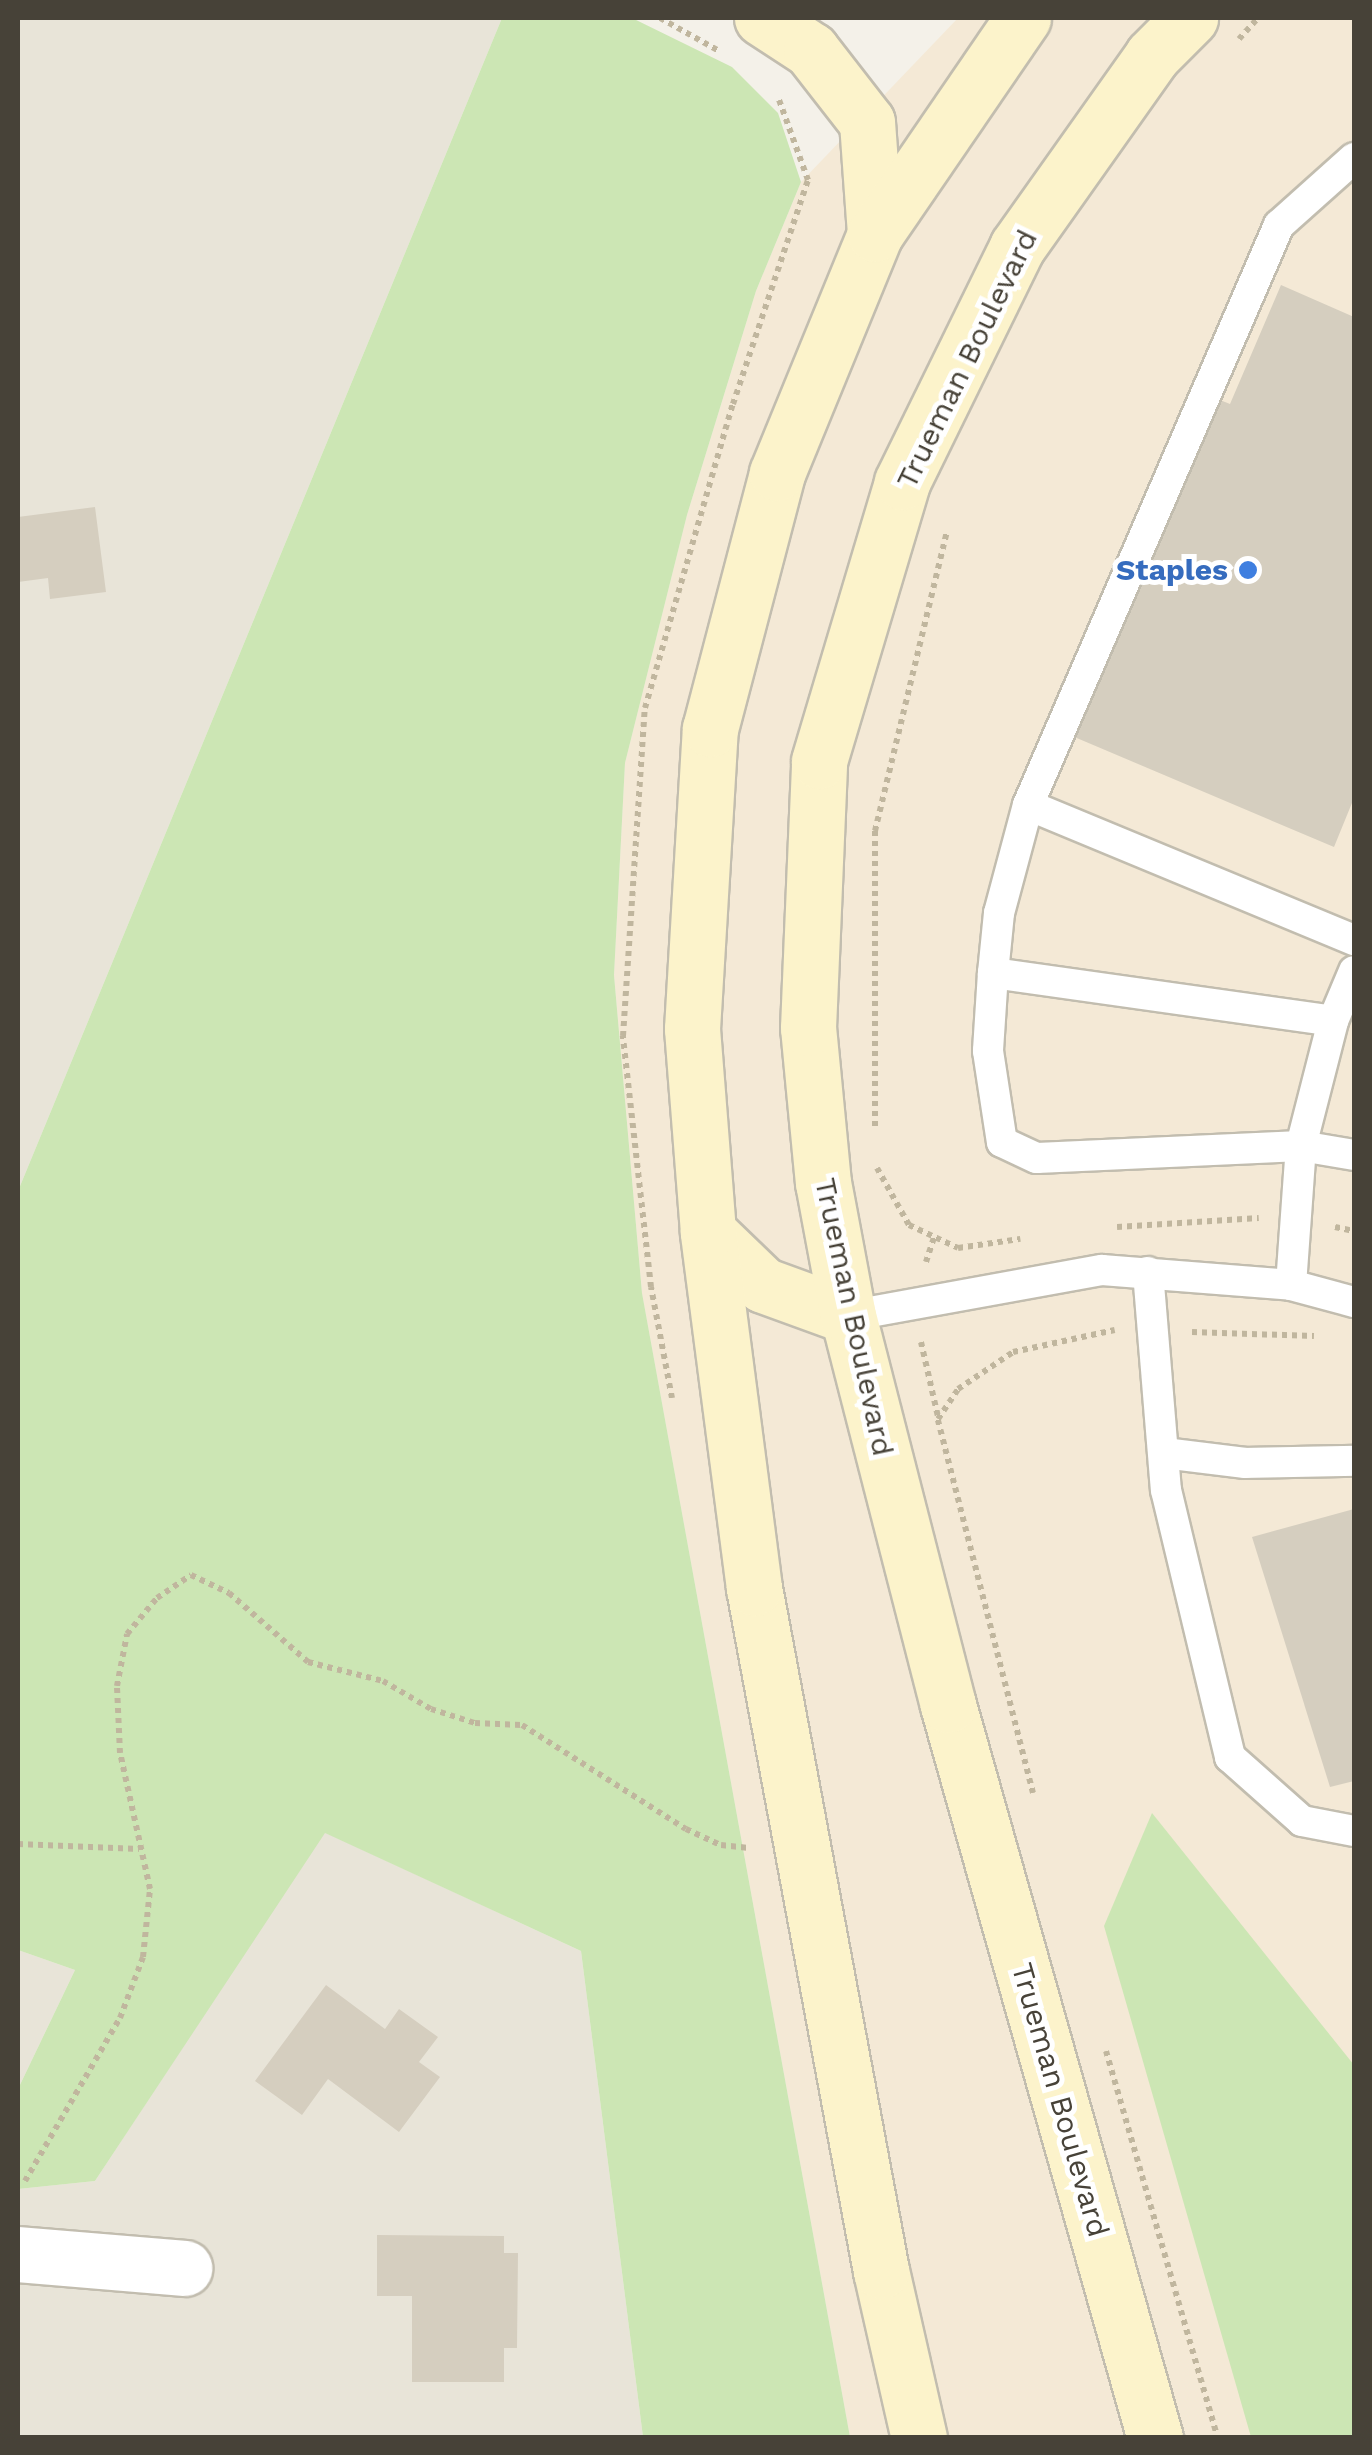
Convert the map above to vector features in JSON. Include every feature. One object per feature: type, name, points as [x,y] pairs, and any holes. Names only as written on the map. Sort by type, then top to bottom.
[{"type":"main road","points":[[762,18],[811,50],[867,122],[875,234]]},
{"type":"main road","points":[[919,2438],[881,2271],[754,1588],[708,1232],[692,1029],[710,729],[777,473],[875,234],[980,71],[1023,18]]},
{"type":"main road","name":"Trueman Boulevard","points":[[1155,2438],[948,1706],[848,1316],[823,1183],[808,1028],[819,761],[902,482],[1017,247],[1152,56],[1190,18]]},
{"type":"main road","points":[[708,1232],[763,1285],[848,1316]]},
{"type":"street","points":[[18,2254],[184,2268]]},
{"type":"lane","points":[[1354,158],[1279,225],[1028,805],[999,913],[988,1051],[1002,1142],[1037,1158],[1301,1146],[1354,1155]]},
{"type":"lane","points":[[1028,805],[1354,940]]},
{"type":"lane","points":[[992,973],[1333,1020]]},
{"type":"lane","points":[[1291,1286],[1301,1146],[1333,1020],[1352,983]]},
{"type":"lane","points":[[848,1316],[1102,1270],[1291,1286],[1354,1302]]},
{"type":"lane","points":[[1148,1272],[1166,1490],[1230,1757],[1302,1821],[1354,1831]]},
{"type":"lane","points":[[1164,1453],[1244,1464],[1354,1461]]},
{"type":"path","points":[[1034,1801],[938,1419],[958,1390],[1012,1352],[1098,1330],[1327,1340]]},
{"type":"path","points":[[24,2181],[120,2018],[143,1956],[150,1889],[138,1849],[120,1753],[120,1668],[127,1634],[157,1598],[191,1576],[229,1593],[308,1662],[383,1681],[431,1710],[474,1722],[522,1726],[686,1829],[721,1845],[754,1848]]},
{"type":"path","points":[[18,1844],[138,1849]]},
{"type":"path","points":[[1104,2044],[1218,2438]]},
{"type":"shaded area","points":[[18,18],[502,18],[18,1191]]},
{"type":"shaded area","points":[[958,18],[1354,18],[1354,2437],[850,2437],[642,1293],[614,975],[625,763],[687,515],[756,291],[801,182]]},
{"type":"shaded area","points":[[324,1832],[581,1951],[643,2437],[18,2437],[18,2189],[95,2181]]},
{"type":"shaded area","points":[[18,1950],[75,1970],[18,2089]]},
{"type":"green space","points":[[502,18],[632,18],[732,67],[778,113],[801,182],[756,291],[687,515],[625,763],[614,975],[642,1293],[850,2437],[643,2437],[581,1951],[325,1833],[95,2181],[18,2189],[18,2089],[75,1970],[18,1950],[18,1191]]},
{"type":"green space","points":[[1152,1813],[1354,2065],[1354,2437],[1251,2437],[1104,1926]]},
{"type":"building","name":"Staples","points":[[1281,285],[1354,317],[1354,798],[1334,847],[1072,736],[1215,398],[1230,404]]},
{"type":"building","points":[[95,507],[106,592],[50,599],[48,578],[18,582],[18,517]]},
{"type":"building","points":[[1354,1509],[1354,1781],[1330,1787],[1252,1537]]},
{"type":"building","points":[[326,1985],[385,2029],[399,2009],[438,2037],[419,2062],[440,2077],[399,2132],[328,2079],[302,2115],[255,2081]]},
{"type":"building","points":[[377,2235],[504,2236],[504,2253],[518,2253],[517,2348],[504,2348],[504,2382],[412,2382],[412,2296],[377,2296]]},
{"type":"place","name":"Staples","points":[[1248,570]]}]
